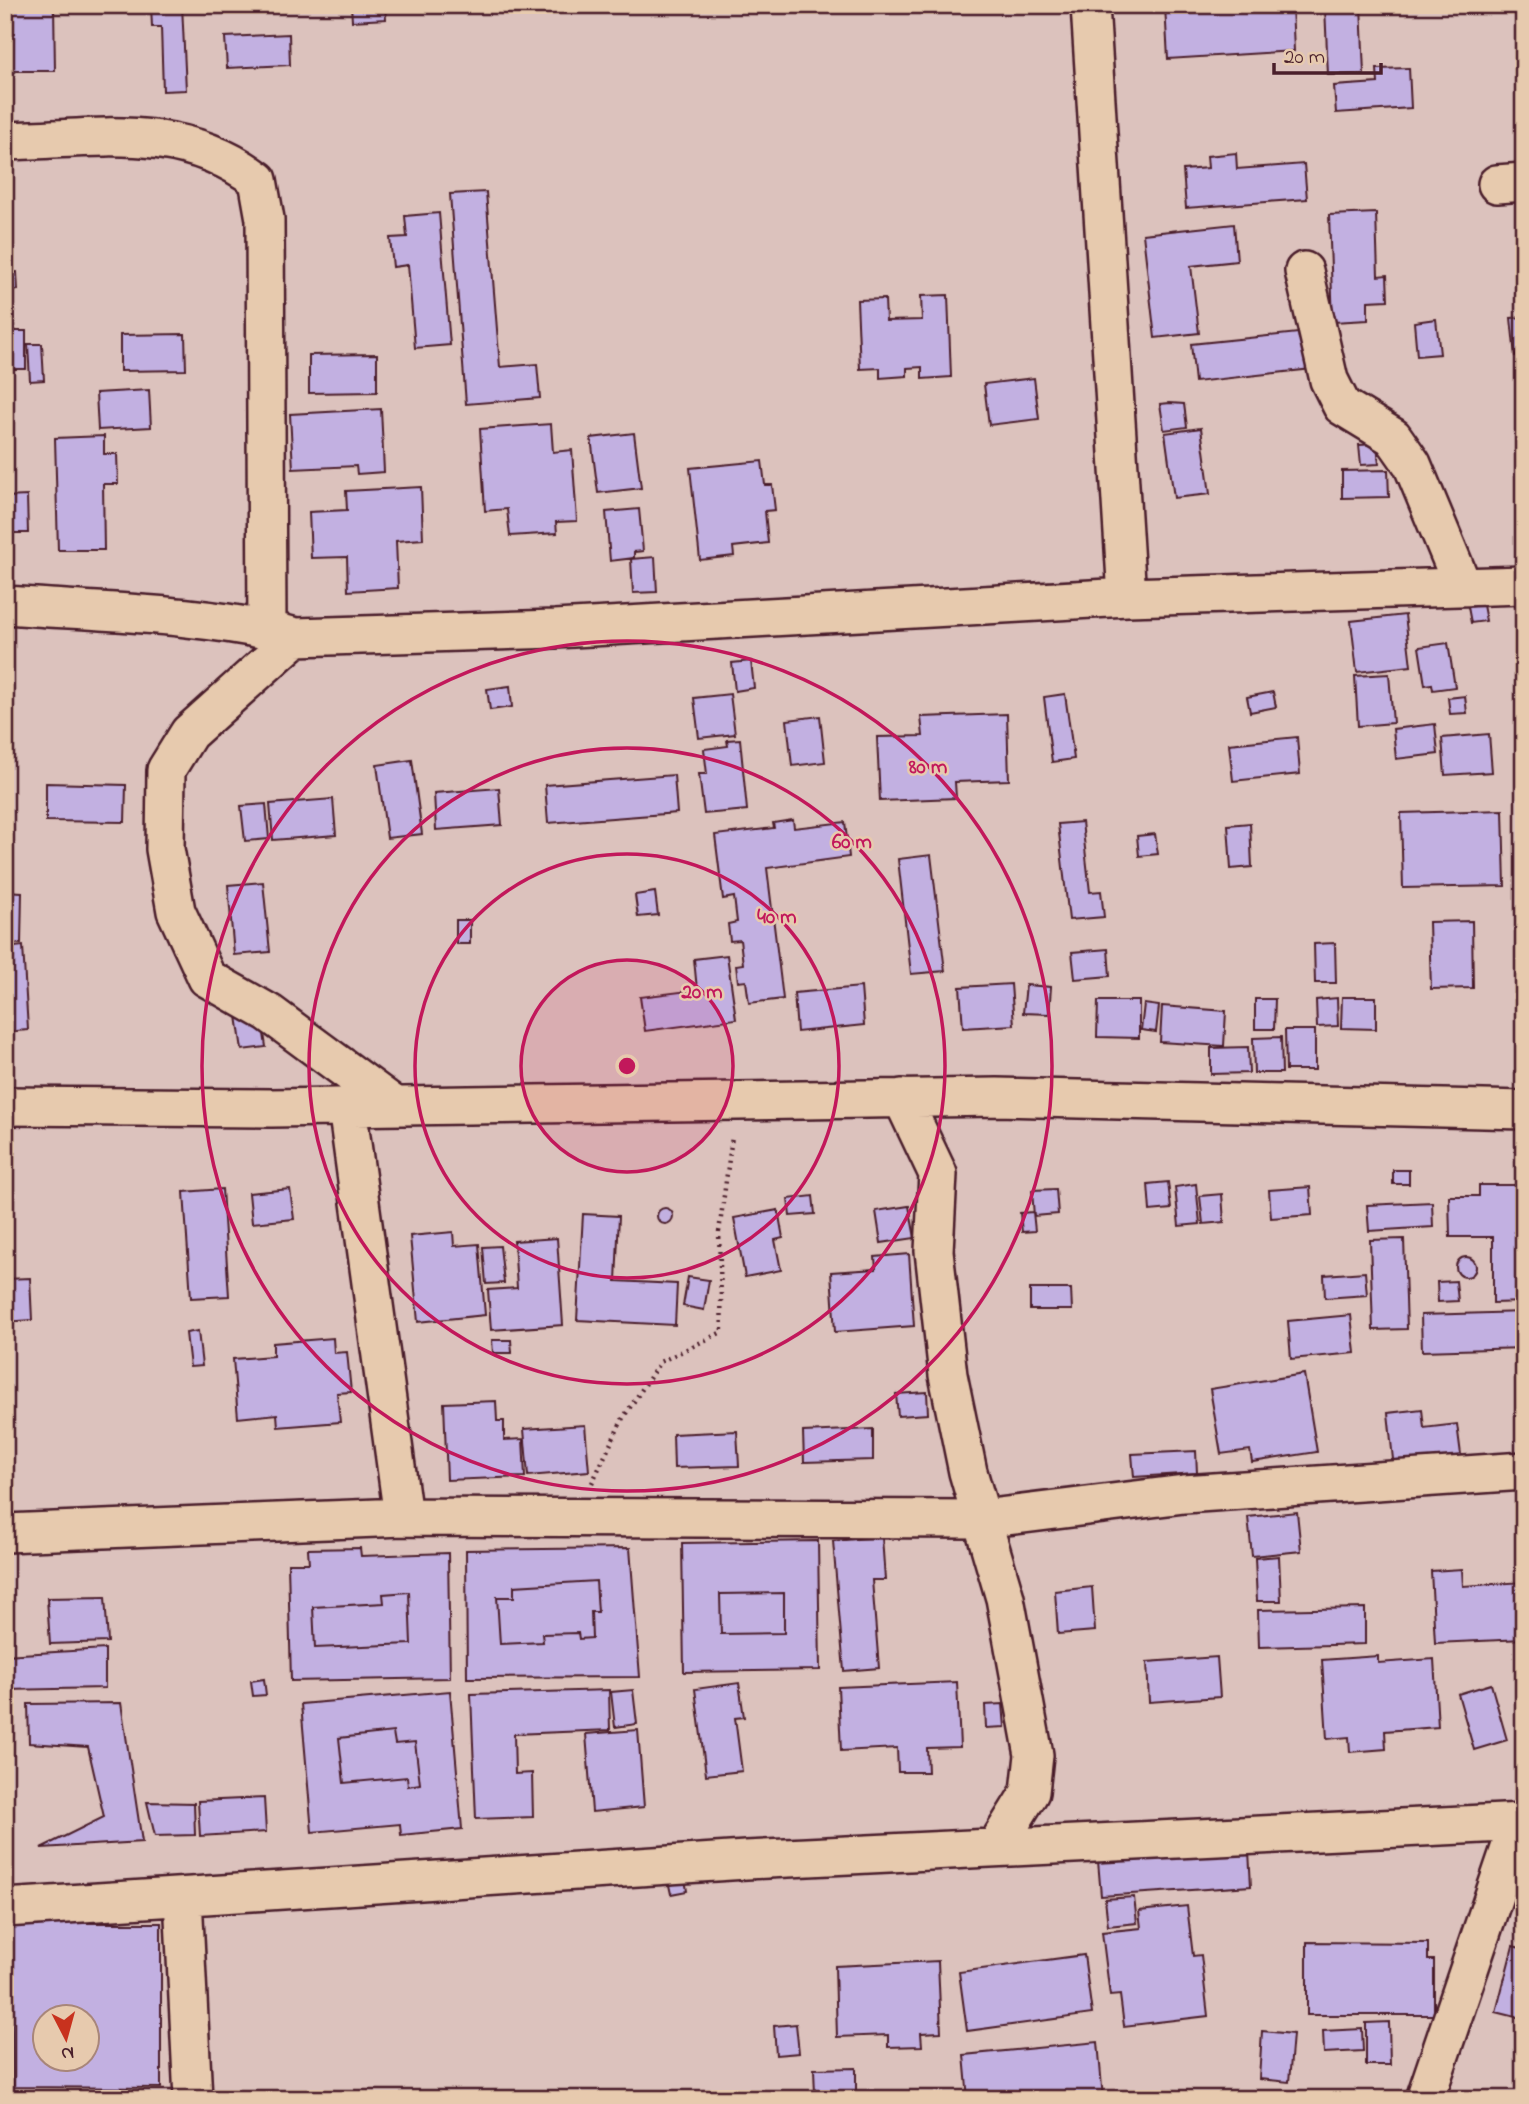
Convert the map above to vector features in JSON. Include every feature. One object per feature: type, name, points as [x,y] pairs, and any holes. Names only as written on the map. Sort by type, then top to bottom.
[{"type":"street","points":[[1090,5],[1127,597]]},
{"type":"street","points":[[5,141],[152,136],[211,150],[236,163],[258,180],[265,219],[282,633],[189,733],[166,770],[165,849],[176,911],[207,978],[268,1013],[395,1106]]},
{"type":"street","points":[[1304,271],[1328,380],[1342,406],[1393,437],[1412,464],[1463,587]]},
{"type":"street","points":[[5,581],[50,608]]},
{"type":"street","points":[[5,605],[282,633],[555,629],[1127,597],[1524,585]]},
{"type":"street","points":[[5,1106],[347,1107],[996,1097],[1524,1110]]},
{"type":"street","points":[[902,1098],[938,1174],[934,1251],[948,1375],[968,1472],[1005,1598],[1034,1755],[1030,1792],[996,1847]]},
{"type":"street","points":[[347,1107],[403,1517]]},
{"type":"street","points":[[5,1533],[403,1517],[982,1519],[1184,1494],[1524,1471]]},
{"type":"street","points":[[5,1908],[996,1847],[1521,1822],[1425,2099]]},
{"type":"street","points":[[183,1897],[193,2099]]},
{"type":"path","points":[[577,1518],[623,1418],[660,1362],[722,1332],[719,1232],[737,1101]]},
{"type":"building","points":[[5,5],[54,5],[55,71],[5,71]]},
{"type":"building","points":[[151,5],[182,5],[186,90],[163,91],[161,27],[152,27]]},
{"type":"building","points":[[351,5],[385,5],[386,19],[352,21]]},
{"type":"building","points":[[1292,5],[1294,51],[1168,59],[1165,6]]},
{"type":"building","points":[[1361,5],[1364,74],[1328,75],[1325,6]]},
{"type":"building","points":[[289,34],[290,65],[227,68],[225,37]]},
{"type":"building","points":[[1409,68],[1411,108],[1336,113],[1334,86],[1378,83],[1377,69]]},
{"type":"building","points":[[1236,153],[1237,169],[1304,164],[1307,199],[1186,208],[1183,170],[1208,168],[1207,156]]},
{"type":"building","points":[[486,192],[500,367],[537,364],[540,398],[466,404],[450,194]]},
{"type":"building","points":[[439,213],[450,345],[415,348],[408,265],[393,267],[390,238],[407,237],[405,216]]},
{"type":"building","points":[[1376,213],[1378,276],[1387,275],[1388,300],[1368,301],[1368,320],[1333,322],[1329,215]]},
{"type":"building","points":[[1234,224],[1237,261],[1191,266],[1199,333],[1155,338],[1143,234]]},
{"type":"building","points":[[17,272],[18,290],[5,291],[5,273]]},
{"type":"building","points":[[948,295],[951,377],[922,379],[922,367],[907,368],[907,376],[880,378],[880,368],[860,369],[857,300],[885,299],[886,321],[922,320],[921,296]]},
{"type":"building","points":[[1524,317],[1524,355],[1515,356],[1511,318]]},
{"type":"building","points":[[1436,319],[1440,354],[1417,356],[1414,322]]},
{"type":"building","points":[[5,331],[26,331],[26,369],[5,369]]},
{"type":"building","points":[[1298,333],[1299,339],[1309,338],[1312,369],[1195,382],[1191,344]]},
{"type":"building","points":[[185,334],[186,370],[120,371],[120,335]]},
{"type":"building","points":[[28,344],[42,344],[44,380],[30,381]]},
{"type":"building","points":[[377,354],[377,392],[309,393],[309,355]]},
{"type":"building","points":[[1034,378],[1039,419],[989,425],[984,384]]},
{"type":"building","points":[[149,390],[151,427],[98,430],[96,393]]},
{"type":"building","points":[[1160,404],[1184,404],[1187,427],[1164,430]]},
{"type":"building","points":[[381,409],[384,472],[357,474],[356,466],[293,469],[290,414]]},
{"type":"building","points":[[551,424],[553,452],[572,450],[577,521],[556,522],[557,533],[510,536],[507,509],[485,511],[480,429]]},
{"type":"building","points":[[1201,428],[1210,494],[1174,498],[1165,433]]},
{"type":"building","points":[[634,433],[641,488],[598,493],[591,438]]},
{"type":"building","points":[[104,436],[104,454],[117,454],[118,484],[103,484],[104,550],[58,550],[55,438]]},
{"type":"building","points":[[1377,444],[1379,464],[1361,465],[1359,445]]},
{"type":"building","points":[[762,461],[765,485],[772,485],[775,510],[765,511],[768,543],[733,547],[734,556],[700,560],[690,468]]},
{"type":"building","points":[[1388,470],[1389,497],[1342,498],[1342,471]]},
{"type":"building","points":[[421,487],[423,539],[396,541],[398,588],[348,591],[347,557],[311,558],[309,512],[347,510],[346,491]]},
{"type":"building","points":[[27,496],[28,533],[5,533],[5,497]]},
{"type":"building","points":[[639,509],[643,551],[634,552],[634,558],[610,561],[606,512]]},
{"type":"building","points":[[655,557],[657,592],[633,593],[631,559]]},
{"type":"building","points":[[1483,605],[1486,621],[1471,623],[1468,607]]},
{"type":"building","points":[[1405,615],[1411,666],[1357,672],[1351,621]]},
{"type":"building","points":[[1448,643],[1455,687],[1433,690],[1432,684],[1425,685],[1419,647]]},
{"type":"building","points":[[751,661],[754,688],[735,691],[732,663]]},
{"type":"building","points":[[1389,674],[1393,723],[1358,726],[1355,676]]},
{"type":"building","points":[[510,686],[512,707],[490,710],[487,689]]},
{"type":"building","points":[[1273,692],[1276,707],[1250,712],[1247,697]]},
{"type":"building","points":[[730,694],[735,734],[699,738],[694,698]]},
{"type":"building","points":[[1065,694],[1074,759],[1052,762],[1044,697]]},
{"type":"building","points":[[1465,696],[1467,713],[1450,714],[1448,698]]},
{"type":"building","points":[[1007,714],[1009,780],[955,782],[956,798],[880,801],[877,737],[923,736],[921,717]]},
{"type":"building","points":[[820,716],[825,762],[792,766],[787,720]]},
{"type":"building","points":[[1435,724],[1438,754],[1396,759],[1393,729]]},
{"type":"building","points":[[1489,734],[1492,772],[1445,775],[1442,738]]},
{"type":"building","points":[[1297,737],[1300,774],[1233,781],[1229,744]]},
{"type":"building","points":[[740,739],[747,810],[704,814],[699,774],[707,774],[704,749],[728,746],[727,740]]},
{"type":"building","points":[[412,760],[422,834],[387,838],[377,765]]},
{"type":"building","points":[[674,775],[677,813],[548,823],[545,785]]},
{"type":"building","points":[[46,783],[126,785],[125,822],[46,821]]},
{"type":"building","points":[[499,788],[502,825],[436,830],[434,793]]},
{"type":"building","points":[[333,799],[336,835],[273,840],[270,804]]},
{"type":"building","points":[[266,804],[269,839],[245,841],[241,806]]},
{"type":"building","points":[[1503,810],[1505,886],[1403,888],[1401,813]]},
{"type":"building","points":[[793,820],[794,828],[845,822],[849,857],[767,868],[783,999],[749,1003],[746,981],[738,982],[736,965],[743,964],[740,940],[730,941],[728,924],[737,922],[734,897],[723,899],[715,835],[774,828],[773,823]]},
{"type":"building","points":[[1082,822],[1090,892],[1101,891],[1104,917],[1069,920],[1058,824]]},
{"type":"building","points":[[1250,823],[1252,867],[1231,869],[1228,825]]},
{"type":"building","points":[[1155,834],[1158,854],[1139,856],[1137,836]]},
{"type":"building","points":[[931,855],[945,971],[911,974],[898,859]]},
{"type":"building","points":[[263,882],[270,952],[234,955],[228,885]]},
{"type":"building","points":[[5,891],[22,892],[21,944],[5,943]]},
{"type":"building","points":[[655,892],[658,915],[638,917],[635,895]]},
{"type":"building","points":[[456,920],[470,920],[470,944],[456,944]]},
{"type":"building","points":[[1472,921],[1473,988],[1431,989],[1429,922]]},
{"type":"building","points":[[1335,943],[1336,983],[1315,983],[1314,944]]},
{"type":"building","points":[[23,946],[28,1030],[5,1032],[5,948]]},
{"type":"building","points":[[1108,949],[1110,976],[1075,979],[1072,952]]},
{"type":"building","points":[[727,955],[736,1019],[645,1031],[640,997],[697,990],[694,959]]},
{"type":"building","points":[[1011,984],[1014,1025],[963,1028],[960,987]]},
{"type":"building","points":[[1026,985],[1051,987],[1049,1014],[1023,1013]]},
{"type":"building","points":[[861,987],[864,1025],[797,1032],[794,993]]},
{"type":"building","points":[[1342,997],[1376,997],[1376,1029],[1341,1028]]},
{"type":"building","points":[[1337,998],[1338,1026],[1317,1027],[1316,1000]]},
{"type":"building","points":[[1255,999],[1275,999],[1274,1029],[1255,1029]]},
{"type":"building","points":[[1098,1001],[1139,1001],[1139,1038],[1097,1037]]},
{"type":"building","points":[[1144,1004],[1159,1006],[1156,1032],[1141,1030]]},
{"type":"building","points":[[1162,1006],[1226,1011],[1224,1046],[1160,1042]]},
{"type":"building","points":[[261,1013],[266,1047],[242,1050],[237,1016]]},
{"type":"building","points":[[1285,1030],[1315,1030],[1315,1070],[1286,1070]]},
{"type":"building","points":[[1281,1037],[1282,1073],[1254,1073],[1253,1038]]},
{"type":"building","points":[[1248,1047],[1249,1073],[1211,1074],[1211,1048]]},
{"type":"building","points":[[1393,1170],[1409,1170],[1409,1184],[1393,1184]]},
{"type":"building","points":[[1168,1182],[1171,1209],[1150,1211],[1148,1184]]},
{"type":"building","points":[[1196,1184],[1200,1224],[1179,1226],[1175,1187]]},
{"type":"building","points":[[1479,1185],[1524,1185],[1524,1302],[1493,1303],[1493,1237],[1450,1237],[1449,1196],[1479,1196]]},
{"type":"building","points":[[1310,1187],[1312,1215],[1271,1218],[1269,1190]]},
{"type":"building","points":[[222,1189],[229,1296],[191,1298],[184,1192]]},
{"type":"building","points":[[290,1189],[294,1219],[252,1223],[249,1193]]},
{"type":"building","points":[[1056,1189],[1058,1214],[1034,1216],[1032,1190]]},
{"type":"building","points":[[1222,1194],[1224,1222],[1203,1224],[1200,1196]]},
{"type":"building","points":[[813,1196],[815,1214],[790,1216],[788,1199]]},
{"type":"building","points":[[1432,1202],[1433,1227],[1369,1231],[1367,1205]]},
{"type":"building","points":[[909,1206],[915,1238],[881,1243],[876,1211]]},
{"type":"building","points":[[662,1208],[668,1208],[673,1216],[671,1222],[662,1224],[657,1219],[657,1213]]},
{"type":"building","points":[[778,1210],[783,1238],[775,1240],[781,1270],[745,1277],[734,1218]]},
{"type":"building","points":[[1033,1212],[1035,1231],[1022,1232],[1020,1213]]},
{"type":"building","points":[[583,1214],[619,1216],[616,1281],[677,1284],[675,1325],[577,1320]]},
{"type":"building","points":[[453,1232],[454,1246],[479,1244],[485,1315],[418,1322],[410,1236]]},
{"type":"building","points":[[557,1238],[563,1325],[491,1330],[488,1290],[517,1288],[514,1241]]},
{"type":"building","points":[[1404,1239],[1407,1329],[1373,1330],[1370,1240]]},
{"type":"building","points":[[500,1246],[504,1283],[486,1284],[483,1247]]},
{"type":"building","points":[[909,1254],[914,1326],[835,1332],[831,1272],[876,1269],[875,1257]]},
{"type":"building","points":[[1466,1257],[1473,1260],[1476,1267],[1473,1274],[1466,1277],[1459,1274],[1456,1267],[1459,1260]]},
{"type":"building","points":[[1365,1272],[1367,1295],[1325,1298],[1324,1275]]},
{"type":"building","points":[[688,1277],[709,1280],[704,1310],[683,1306]]},
{"type":"building","points":[[30,1278],[32,1320],[5,1322],[5,1279]]},
{"type":"building","points":[[1456,1281],[1458,1301],[1438,1302],[1437,1282]]},
{"type":"building","points":[[1030,1289],[1071,1289],[1072,1310],[1030,1310]]},
{"type":"building","points":[[1524,1312],[1524,1348],[1422,1351],[1421,1315]]},
{"type":"building","points":[[1351,1315],[1355,1353],[1291,1359],[1288,1321]]},
{"type":"building","points":[[198,1331],[202,1366],[190,1367],[186,1333]]},
{"type":"building","points":[[333,1338],[334,1353],[347,1352],[351,1392],[337,1393],[340,1422],[278,1427],[277,1414],[238,1418],[233,1359],[273,1356],[273,1343]]},
{"type":"building","points":[[492,1340],[511,1340],[512,1353],[493,1353]]},
{"type":"building","points":[[1304,1374],[1317,1452],[1252,1462],[1250,1450],[1221,1454],[1210,1389]]},
{"type":"building","points":[[927,1392],[928,1414],[898,1416],[896,1394]]},
{"type":"building","points":[[496,1401],[497,1421],[504,1421],[504,1440],[523,1439],[525,1477],[447,1480],[444,1403]]},
{"type":"building","points":[[1422,1409],[1424,1428],[1457,1424],[1463,1470],[1395,1478],[1388,1413]]},
{"type":"building","points":[[585,1425],[589,1471],[528,1476],[524,1429]]},
{"type":"building","points":[[873,1429],[873,1460],[804,1462],[803,1432]]},
{"type":"building","points":[[737,1431],[739,1466],[674,1468],[673,1434]]},
{"type":"building","points":[[1196,1451],[1197,1473],[1134,1477],[1132,1454]]},
{"type":"building","points":[[1297,1512],[1301,1551],[1252,1556],[1248,1517]]},
{"type":"building","points":[[882,1537],[885,1580],[872,1580],[879,1668],[844,1671],[833,1541]]},
{"type":"building","points":[[818,1541],[820,1670],[684,1672],[682,1543]],"holes":[[[784,1593],[784,1633],[721,1634],[720,1594]]]},
{"type":"building","points":[[360,1548],[361,1556],[448,1553],[450,1678],[291,1681],[288,1563],[309,1563],[308,1549]],"holes":[[[409,1592],[411,1644],[315,1648],[313,1607],[384,1603],[383,1594]]]},
{"type":"building","points":[[630,1548],[640,1677],[467,1678],[466,1550]],"holes":[[[596,1581],[598,1612],[591,1612],[592,1638],[579,1639],[578,1633],[542,1634],[543,1642],[500,1644],[497,1597],[514,1597],[514,1586]]]},
{"type":"building","points":[[1279,1556],[1281,1601],[1257,1601],[1255,1558]]},
{"type":"building","points":[[1462,1569],[1463,1586],[1524,1582],[1524,1639],[1435,1643],[1431,1571]]},
{"type":"building","points":[[596,1581],[598,1612],[591,1612],[592,1638],[579,1639],[578,1633],[542,1634],[543,1642],[500,1644],[497,1597],[514,1597],[514,1586]]},
{"type":"building","points":[[1092,1587],[1095,1631],[1058,1634],[1055,1591]]},
{"type":"building","points":[[409,1592],[411,1644],[315,1648],[313,1607],[384,1603],[383,1594]]},
{"type":"building","points":[[784,1593],[784,1633],[721,1634],[720,1594]]},
{"type":"building","points":[[105,1597],[108,1642],[50,1644],[47,1598]]},
{"type":"building","points":[[1365,1608],[1365,1644],[1259,1647],[1258,1610]]},
{"type":"building","points":[[105,1649],[105,1688],[5,1690],[5,1655]]},
{"type":"building","points":[[1378,1656],[1378,1663],[1434,1659],[1438,1727],[1385,1731],[1386,1749],[1350,1752],[1349,1737],[1327,1739],[1322,1660]]},
{"type":"building","points":[[1217,1657],[1220,1697],[1149,1702],[1147,1662]]},
{"type":"building","points":[[264,1679],[266,1695],[253,1696],[251,1681]]},
{"type":"building","points":[[957,1682],[960,1747],[927,1748],[928,1772],[898,1772],[897,1748],[841,1751],[838,1687]]},
{"type":"building","points":[[739,1683],[744,1717],[735,1718],[742,1771],[706,1775],[695,1689]]},
{"type":"building","points":[[1491,1684],[1507,1740],[1474,1750],[1458,1694]]},
{"type":"building","points":[[609,1690],[610,1730],[514,1734],[515,1774],[532,1773],[533,1817],[476,1819],[471,1694]]},
{"type":"building","points":[[633,1690],[637,1724],[615,1727],[611,1692]]},
{"type":"building","points":[[450,1691],[462,1829],[401,1835],[400,1824],[312,1832],[301,1704]],"holes":[[[393,1732],[395,1744],[415,1742],[420,1784],[408,1786],[407,1777],[344,1783],[339,1738]]]},
{"type":"building","points":[[121,1703],[142,1842],[41,1848],[104,1817],[88,1747],[29,1743],[28,1704]]},
{"type":"building","points":[[1003,1704],[1005,1727],[986,1728],[985,1705]]},
{"type":"building","points":[[638,1730],[644,1807],[592,1812],[586,1734]]},
{"type":"building","points":[[393,1732],[395,1744],[415,1742],[420,1784],[408,1786],[407,1777],[344,1783],[339,1738]]},
{"type":"building","points":[[264,1798],[266,1832],[200,1836],[198,1801]]},
{"type":"building","points":[[147,1802],[194,1803],[195,1835],[155,1836]]},
{"type":"building","points":[[1249,1851],[1251,1886],[1101,1896],[1098,1861]]},
{"type":"building","points":[[684,1873],[687,1891],[671,1894],[667,1876]]},
{"type":"building","points":[[1134,1897],[1137,1923],[1108,1926],[1105,1899]]},
{"type":"building","points":[[1187,1906],[1193,1956],[1201,1955],[1208,2016],[1124,2026],[1120,1995],[1110,1996],[1102,1932],[1141,1928],[1139,1911]]},
{"type":"building","points":[[10,1923],[161,1923],[161,2088],[13,2087]]},
{"type":"building","points":[[1307,1942],[1428,1943],[1428,1960],[1434,1960],[1434,2015],[1307,2015]]},
{"type":"building","points":[[1513,1946],[1524,1949],[1524,2019],[1496,2012]]},
{"type":"building","points":[[1084,1955],[1092,2014],[967,2031],[959,1972]]},
{"type":"building","points":[[938,1961],[941,2032],[921,2033],[922,2046],[888,2047],[888,2035],[837,2037],[835,1966]]},
{"type":"building","points":[[1389,2022],[1390,2065],[1366,2065],[1366,2023]]},
{"type":"building","points":[[796,2024],[799,2053],[776,2055],[774,2026]]},
{"type":"building","points":[[1362,2029],[1363,2051],[1324,2053],[1323,2031]]},
{"type":"building","points":[[1262,2031],[1293,2034],[1289,2082],[1259,2079]]},
{"type":"building","points":[[1098,2042],[1103,2099],[968,2099],[964,2055]]},
{"type":"building","points":[[856,2068],[856,2093],[815,2094],[814,2069]]}]
